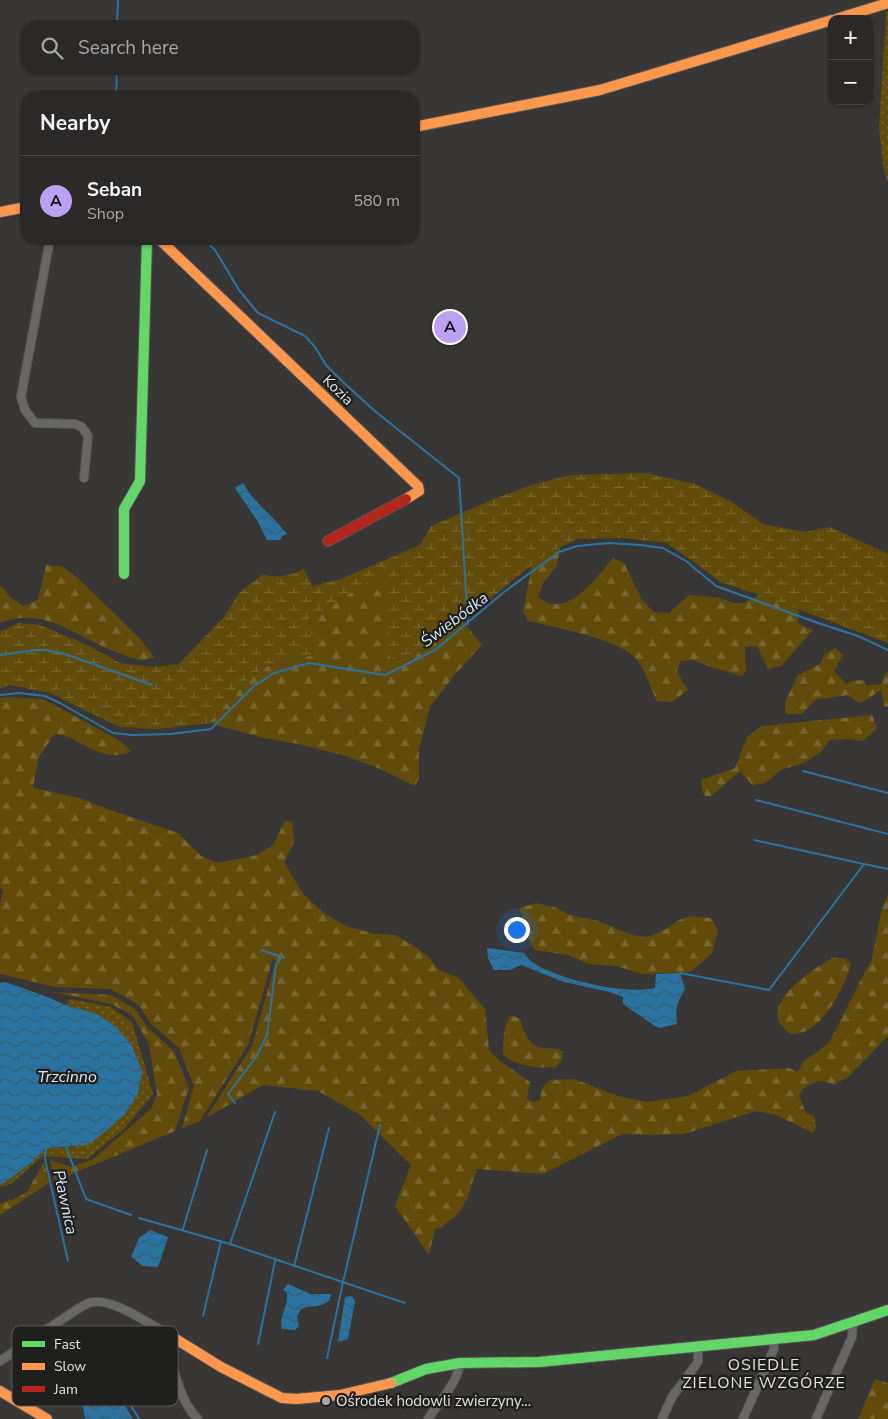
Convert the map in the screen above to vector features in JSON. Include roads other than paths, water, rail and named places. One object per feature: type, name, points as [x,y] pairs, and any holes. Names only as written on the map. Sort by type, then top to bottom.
[{"type":"street","points":[[849,15],[888,3]]},
{"type":"street","points":[[420,126],[600,90],[828,21]]},
{"type":"street","points":[[0,212],[20,208]]},
{"type":"street","points":[[49,245],[21,397],[25,410],[35,422],[75,424],[82,427],[88,436],[84,478]]},
{"type":"street","points":[[124,574],[124,509],[140,481],[147,245]]},
{"type":"street","name":"Kozia","points":[[165,245],[418,486],[419,491],[416,494],[328,541]]},
{"type":"street","points":[[52,1326],[78,1308],[90,1303],[101,1302],[113,1304],[153,1326]]},
{"type":"street","points":[[178,1340],[249,1383],[282,1398],[289,1399],[340,1395],[360,1391],[396,1381],[426,1369],[460,1363],[538,1362],[814,1335],[888,1310]]},
{"type":"street","points":[[816,1419],[852,1337],[852,1322]]},
{"type":"street","points":[[743,1419],[774,1349],[773,1339]]},
{"type":"street","points":[[662,1419],[672,1397],[698,1362],[698,1347]]},
{"type":"street","points":[[0,1361],[12,1353]]},
{"type":"street","points":[[428,1419],[454,1382],[460,1363]]},
{"type":"street","points":[[178,1381],[183,1397],[198,1419]]},
{"type":"street","points":[[0,1391],[12,1398]]},
{"type":"street","points":[[25,1406],[47,1419]]},
{"type":"water","points":[[243,483],[253,497],[287,534],[282,536],[280,540],[267,540],[258,522],[235,488]]},
{"type":"water","points":[[487,948],[524,953],[532,962],[546,970],[594,985],[611,988],[642,990],[655,988],[656,974],[680,973],[685,989],[677,1006],[677,1024],[660,1028],[623,1004],[623,997],[610,992],[564,982],[521,965],[510,970],[494,970],[488,958]]},
{"type":"water","name":"Trzcinno","points":[[5,982],[66,1005],[97,1014],[116,1027],[131,1044],[142,1071],[138,1094],[124,1115],[106,1131],[88,1145],[46,1148],[31,1163],[0,1184],[0,983]]},
{"type":"water","points":[[150,1230],[168,1237],[158,1267],[143,1266],[131,1257],[139,1238]]},
{"type":"water","points":[[288,1284],[311,1294],[331,1294],[329,1301],[326,1303],[301,1309],[297,1316],[299,1326],[295,1330],[282,1329],[281,1324],[287,1298],[287,1293],[283,1290]]},
{"type":"water","points":[[352,1296],[355,1301],[348,1339],[338,1342],[345,1297]]},
{"type":"water","points":[[125,1406],[133,1419],[85,1419],[83,1407]]},
{"type":"waterway","points":[[117,20],[118,0]]},
{"type":"waterway","points":[[116,90],[117,75]]},
{"type":"waterway","points":[[210,245],[215,250],[239,290],[258,313],[305,336],[315,347],[326,365],[344,383],[376,412],[459,478],[468,624]]},
{"type":"waterway","name":"Świebódka","points":[[0,695],[19,693],[45,696],[113,733],[132,735],[170,734],[211,729],[254,686],[274,673],[309,663],[385,675],[435,650],[504,592],[559,552],[577,546],[609,543],[663,548],[686,561],[716,586],[858,636],[888,650]]},
{"type":"waterway","points":[[0,655],[46,650],[65,654],[152,685]]},
{"type":"waterway","points":[[803,771],[888,793]]},
{"type":"waterway","points":[[756,800],[888,834]]},
{"type":"waterway","points":[[754,840],[864,864]]},
{"type":"waterway","points":[[680,973],[769,990],[864,864],[888,869]]},
{"type":"waterway","points":[[235,1103],[228,1094],[256,1057],[267,1035],[276,964],[282,957],[261,950]]},
{"type":"waterway","points":[[230,1244],[275,1112]]},
{"type":"waterway","points":[[327,1358],[380,1125]]},
{"type":"waterway","points":[[294,1266],[329,1128]]},
{"type":"waterway","points":[[66,1147],[86,1199],[131,1215]]},
{"type":"waterway","name":"Pławnica","points":[[46,1148],[45,1159],[68,1261]]},
{"type":"waterway","points":[[183,1229],[207,1150]]},
{"type":"waterway","points":[[139,1218],[230,1244],[405,1303]]},
{"type":"waterway","points":[[203,1316],[221,1241]]},
{"type":"waterway","points":[[258,1344],[275,1261]]},
{"type":"waterway","name":"Pławnica","points":[[131,1406],[139,1419]]},
{"type":"place","name":"Seban","points":[[450,327]]},
{"type":"place","name":"Ośrodek hodowli zwierzyny...","points":[[326,1401]]},
{"type":"district","name":"OSIEDLE ZIELONE WZGÓRZE","points":[[764,1373]]}]
